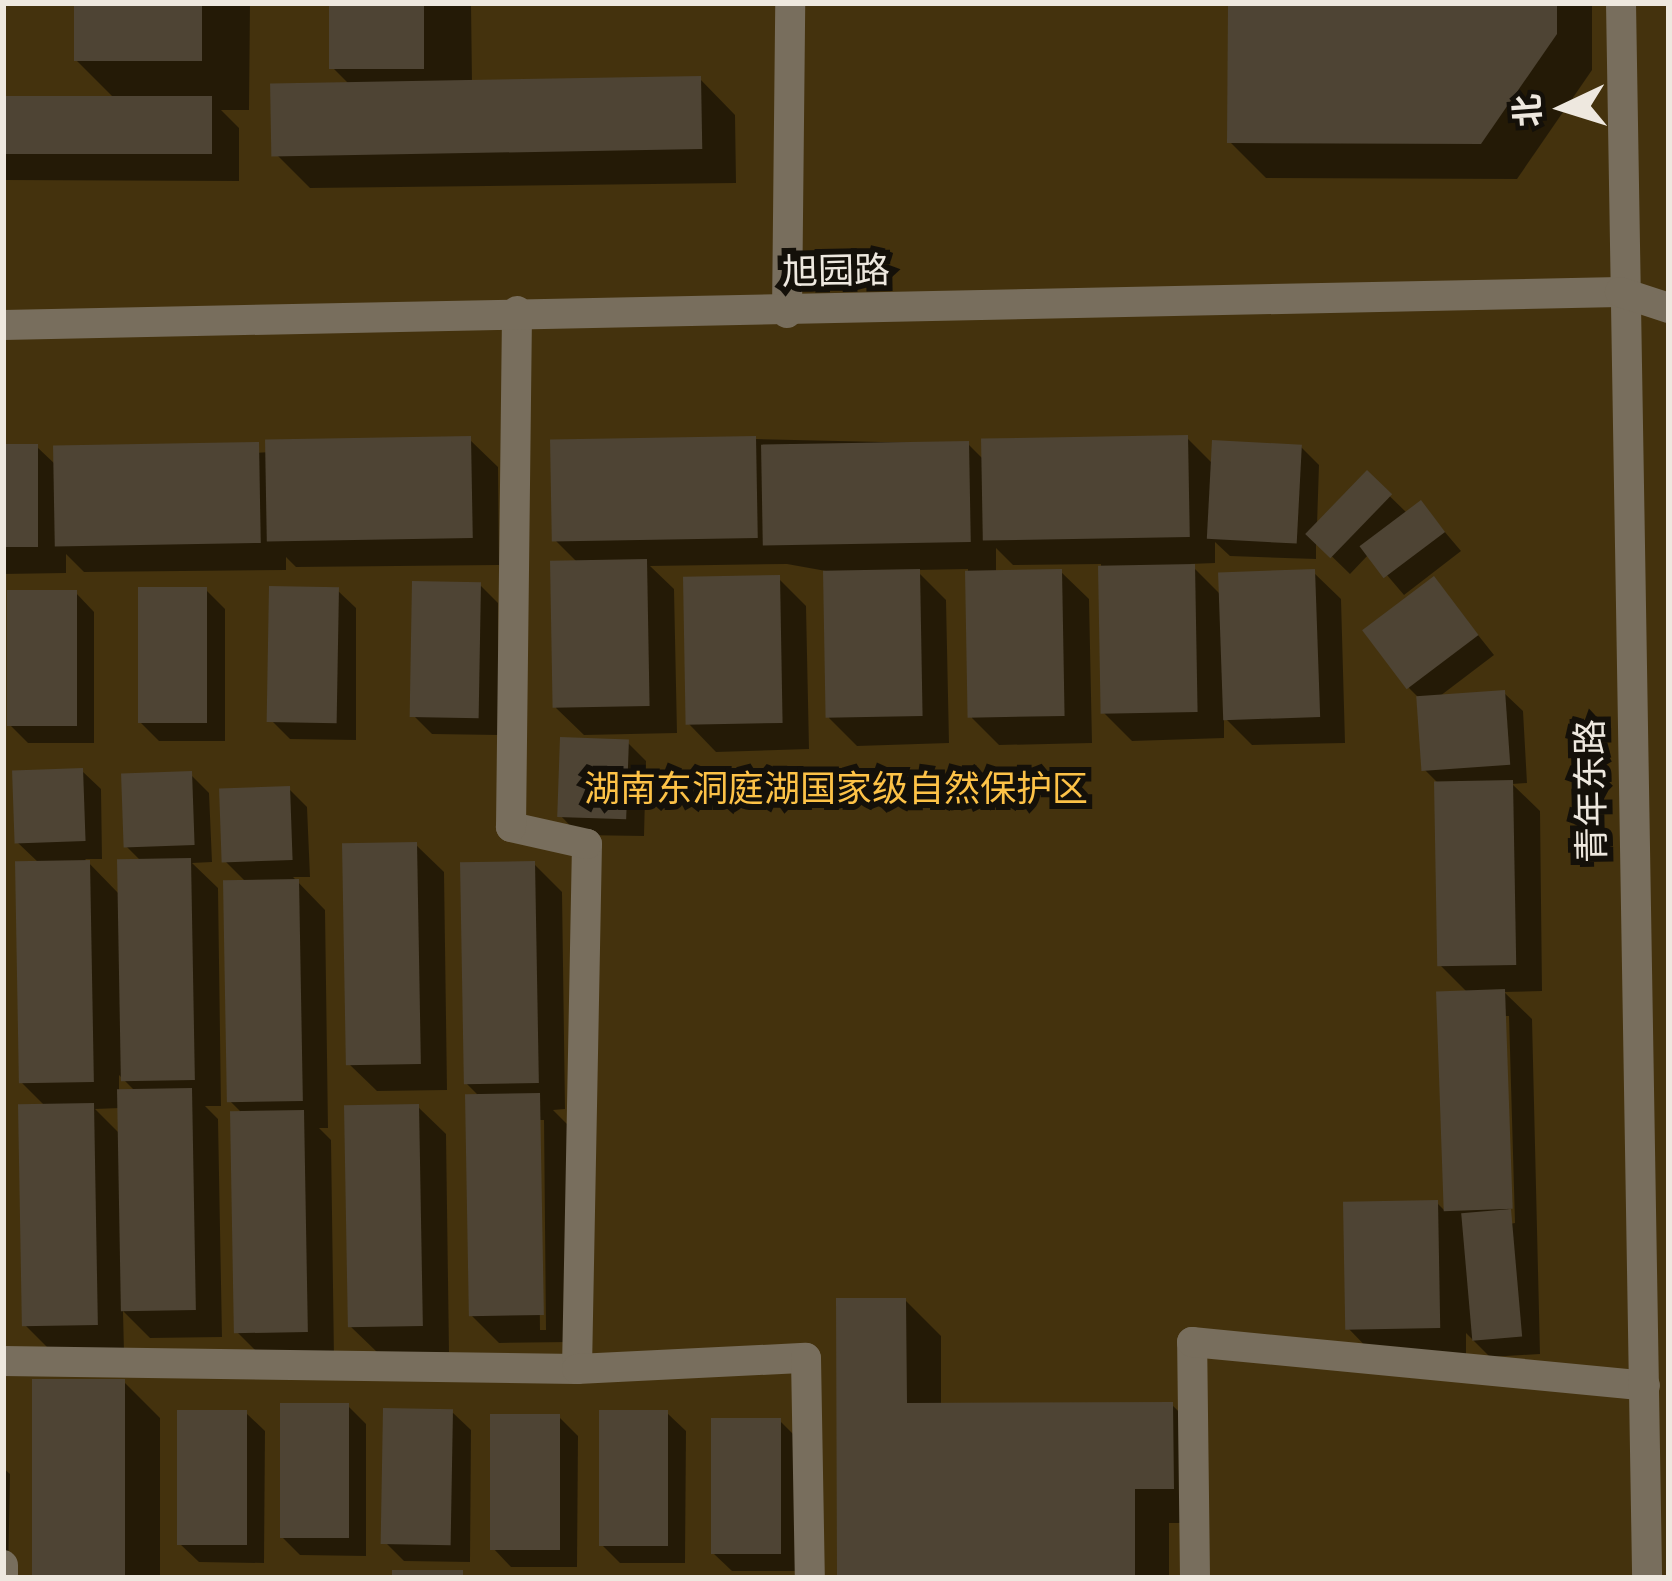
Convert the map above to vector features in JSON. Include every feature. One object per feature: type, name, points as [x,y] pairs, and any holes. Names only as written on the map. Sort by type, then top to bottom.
[{"type":"street","points":[[787,313],[790,3]]},
{"type":"street","name":"青年东路","points":[[1621,3],[1620,292],[1647,1578]]},
{"type":"street","name":"旭园路","points":[[3,325],[517,311],[787,313],[1620,292],[1669,308]]},
{"type":"street","points":[[517,311],[512,827],[587,844],[577,1369]]},
{"type":"street","points":[[1196,1578],[1192,1342],[1646,1386]]},
{"type":"street","points":[[3,1361],[577,1369],[806,1358],[810,1578]]},
{"type":"street","points":[[3,1565],[3,1578]]},
{"type":"green space","name":"湖南东洞庭湖国家级自然保护区","points":[[3,3],[1669,3],[1669,1578],[3,1578]]},
{"type":"building","points":[[74,3],[202,3],[202,61],[74,61]]},
{"type":"building","points":[[329,3],[424,3],[424,69],[329,69]]},
{"type":"building","points":[[1557,3],[1557,34],[1481,144],[1227,143],[1228,4]]},
{"type":"building","points":[[701,76],[702,149],[271,157],[270,84]]},
{"type":"building","points":[[3,96],[212,96],[212,154],[3,154]]},
{"type":"building","points":[[1188,435],[1190,537],[983,541],[981,439]]},
{"type":"building","points":[[471,436],[473,538],[267,542],[265,440]]},
{"type":"building","points":[[756,436],[758,538],[552,542],[550,440]]},
{"type":"building","points":[[1212,440],[1302,445],[1297,544],[1207,539]]},
{"type":"building","points":[[969,441],[971,542],[763,546],[761,445]]},
{"type":"building","points":[[259,442],[261,543],[55,547],[53,446]]},
{"type":"building","points":[[3,444],[38,444],[38,547],[3,547]]},
{"type":"building","points":[[1367,470],[1392,494],[1330,558],[1305,534]]},
{"type":"building","points":[[1421,500],[1445,532],[1384,578],[1360,546]]},
{"type":"building","points":[[647,559],[650,706],[553,708],[550,561]]},
{"type":"building","points":[[1195,564],[1198,712],[1101,714],[1098,566]]},
{"type":"building","points":[[920,569],[923,716],[826,718],[823,571]]},
{"type":"building","points":[[1062,569],[1065,716],[968,718],[965,571]]},
{"type":"building","points":[[1315,569],[1320,717],[1223,720],[1218,572]]},
{"type":"building","points":[[780,575],[783,723],[686,725],[683,577]]},
{"type":"building","points":[[1434,576],[1479,635],[1407,689],[1362,630]]},
{"type":"building","points":[[412,581],[481,582],[479,718],[410,717]]},
{"type":"building","points":[[269,586],[339,587],[337,723],[267,722]]},
{"type":"building","points":[[138,587],[207,587],[207,723],[138,723]]},
{"type":"building","points":[[7,590],[77,590],[77,726],[7,726]]},
{"type":"building","points":[[1505,690],[1510,765],[1421,771],[1416,696]]},
{"type":"building","points":[[560,737],[629,739],[626,819],[557,817]]},
{"type":"building","points":[[83,768],[86,841],[15,843],[12,770]]},
{"type":"building","points":[[192,771],[195,845],[124,847],[121,773]]},
{"type":"building","points":[[1513,780],[1516,965],[1437,966],[1434,781]]},
{"type":"building","points":[[290,786],[293,860],[222,862],[219,788]]},
{"type":"building","points":[[417,842],[421,1064],[346,1065],[342,843]]},
{"type":"building","points":[[191,858],[195,1080],[121,1081],[117,859]]},
{"type":"building","points":[[90,860],[94,1082],[19,1083],[15,861]]},
{"type":"building","points":[[535,861],[539,1083],[464,1084],[460,862]]},
{"type":"building","points":[[299,879],[303,1101],[227,1102],[223,880]]},
{"type":"building","points":[[1505,989],[1513,1209],[1444,1211],[1436,991]]},
{"type":"building","points":[[192,1088],[196,1310],[121,1311],[117,1089]]},
{"type":"building","points":[[540,1093],[544,1315],[469,1316],[465,1094]]},
{"type":"building","points":[[94,1103],[98,1325],[22,1326],[18,1104]]},
{"type":"building","points":[[419,1104],[423,1326],[348,1327],[344,1105]]},
{"type":"building","points":[[304,1110],[308,1332],[234,1333],[230,1111]]},
{"type":"building","points":[[1438,1200],[1440,1328],[1345,1330],[1343,1202]]},
{"type":"building","points":[[1511,1209],[1522,1337],[1472,1341],[1461,1213]]},
{"type":"building","points":[[836,1298],[906,1298],[907,1403],[1173,1402],[1174,1489],[1135,1489],[1135,1578],[837,1578]]},
{"type":"building","points":[[32,1379],[125,1379],[125,1578],[32,1578]]},
{"type":"building","points":[[280,1403],[349,1403],[349,1538],[280,1538]]},
{"type":"building","points":[[383,1408],[453,1409],[451,1545],[381,1544]]},
{"type":"building","points":[[177,1410],[247,1410],[247,1545],[177,1545]]},
{"type":"building","points":[[599,1410],[668,1410],[668,1546],[599,1546]]},
{"type":"building","points":[[490,1414],[560,1414],[560,1550],[490,1550]]},
{"type":"building","points":[[711,1418],[781,1418],[781,1554],[711,1554]]},
{"type":"building","points":[[392,1570],[463,1570],[463,1578],[392,1578]]}]
